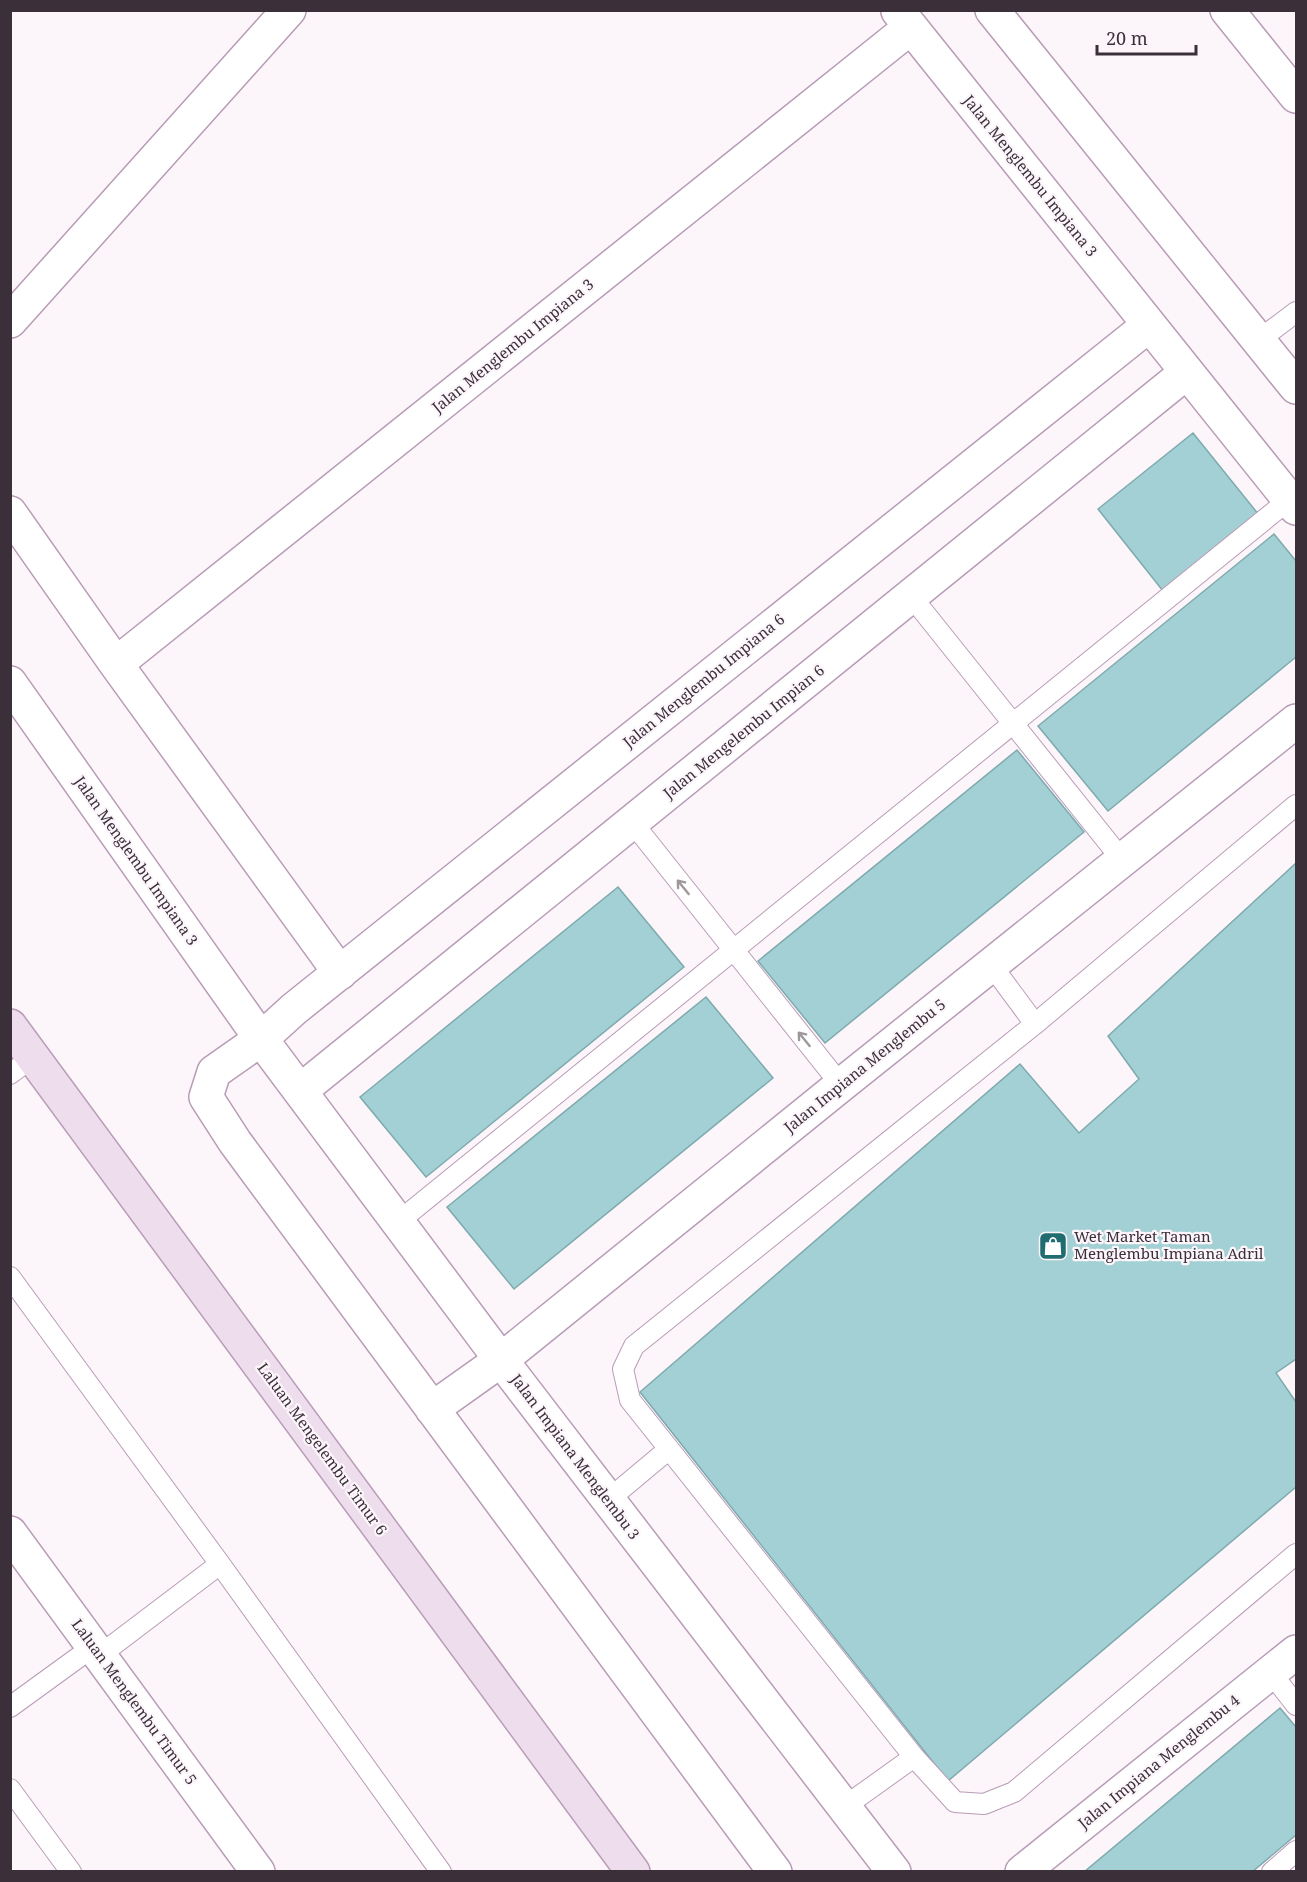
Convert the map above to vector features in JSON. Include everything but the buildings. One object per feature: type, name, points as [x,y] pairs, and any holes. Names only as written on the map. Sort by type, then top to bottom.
[{"type":"street","points":[[10,321],[290,10]]},
{"type":"street","points":[[992,10],[1296,387]]},
{"type":"street","points":[[1227,10],[1296,96]]},
{"type":"street","name":"Jalan Menglembu Impiana 3","points":[[116,664],[904,19],[1293,503]]},
{"type":"street","name":"Jalan Menglembu Impiana 6","points":[[432,1408],[235,1142],[206,1096],[214,1072],[261,1039],[288,1014],[1149,325]]},
{"type":"street","name":"Jalan Mengelembu Impian 6","points":[[300,1091],[1187,372]]},
{"type":"street","points":[[10,513],[116,664],[340,973]]},
{"type":"street","name":"Jalan Menglembu Impiana 3","points":[[10,683],[261,1039]]},
{"type":"street","name":"Jalan Impiana Menglembu 5","points":[[432,1408],[501,1360],[1296,722]]},
{"type":"street","name":"Laluan Mengelembu Timur 6","points":[[10,1026],[22,1065],[633,1872]]},
{"type":"street","name":"Jalan Impiana Menglembu 3","points":[[261,1039],[501,1360],[894,1872]]},
{"type":"street","points":[[432,1408],[775,1872]]},
{"type":"street","name":"Laluan Menglembu Timur 5","points":[[10,1533],[258,1872]]},
{"type":"street","name":"Jalan Impiana Menglembu 4","points":[[1022,1872],[1296,1652]]},
{"type":"lane","points":[[1259,340],[1296,312]]},
{"type":"lane","points":[[398,1222],[1014,724],[1293,503]]},
{"type":"lane","points":[[911,596],[1123,861]]},
{"type":"lane","points":[[1296,805],[1035,1024],[634,1346],[624,1369],[630,1400],[914,1756],[955,1802],[984,1804],[1014,1792],[1296,1554]]},
{"type":"lane","points":[[632,822],[841,1085]]},
{"type":"lane","points":[[992,966],[1035,1024]]},
{"type":"lane","points":[[10,1277],[441,1872]]},
{"type":"lane","points":[[608,1500],[669,1449]]},
{"type":"lane","points":[[10,1707],[97,1650],[220,1564]]},
{"type":"lane","points":[[1271,1673],[1296,1705]]},
{"type":"lane","points":[[844,1807],[914,1756]]},
{"type":"lane","points":[[10,1789],[71,1872]]},
{"type":"lane","points":[[1272,1872],[1296,1851]]},
{"type":"place","name":"Wet Market Taman Menglembu Impiana Adril","points":[[1053,1246]]}]
